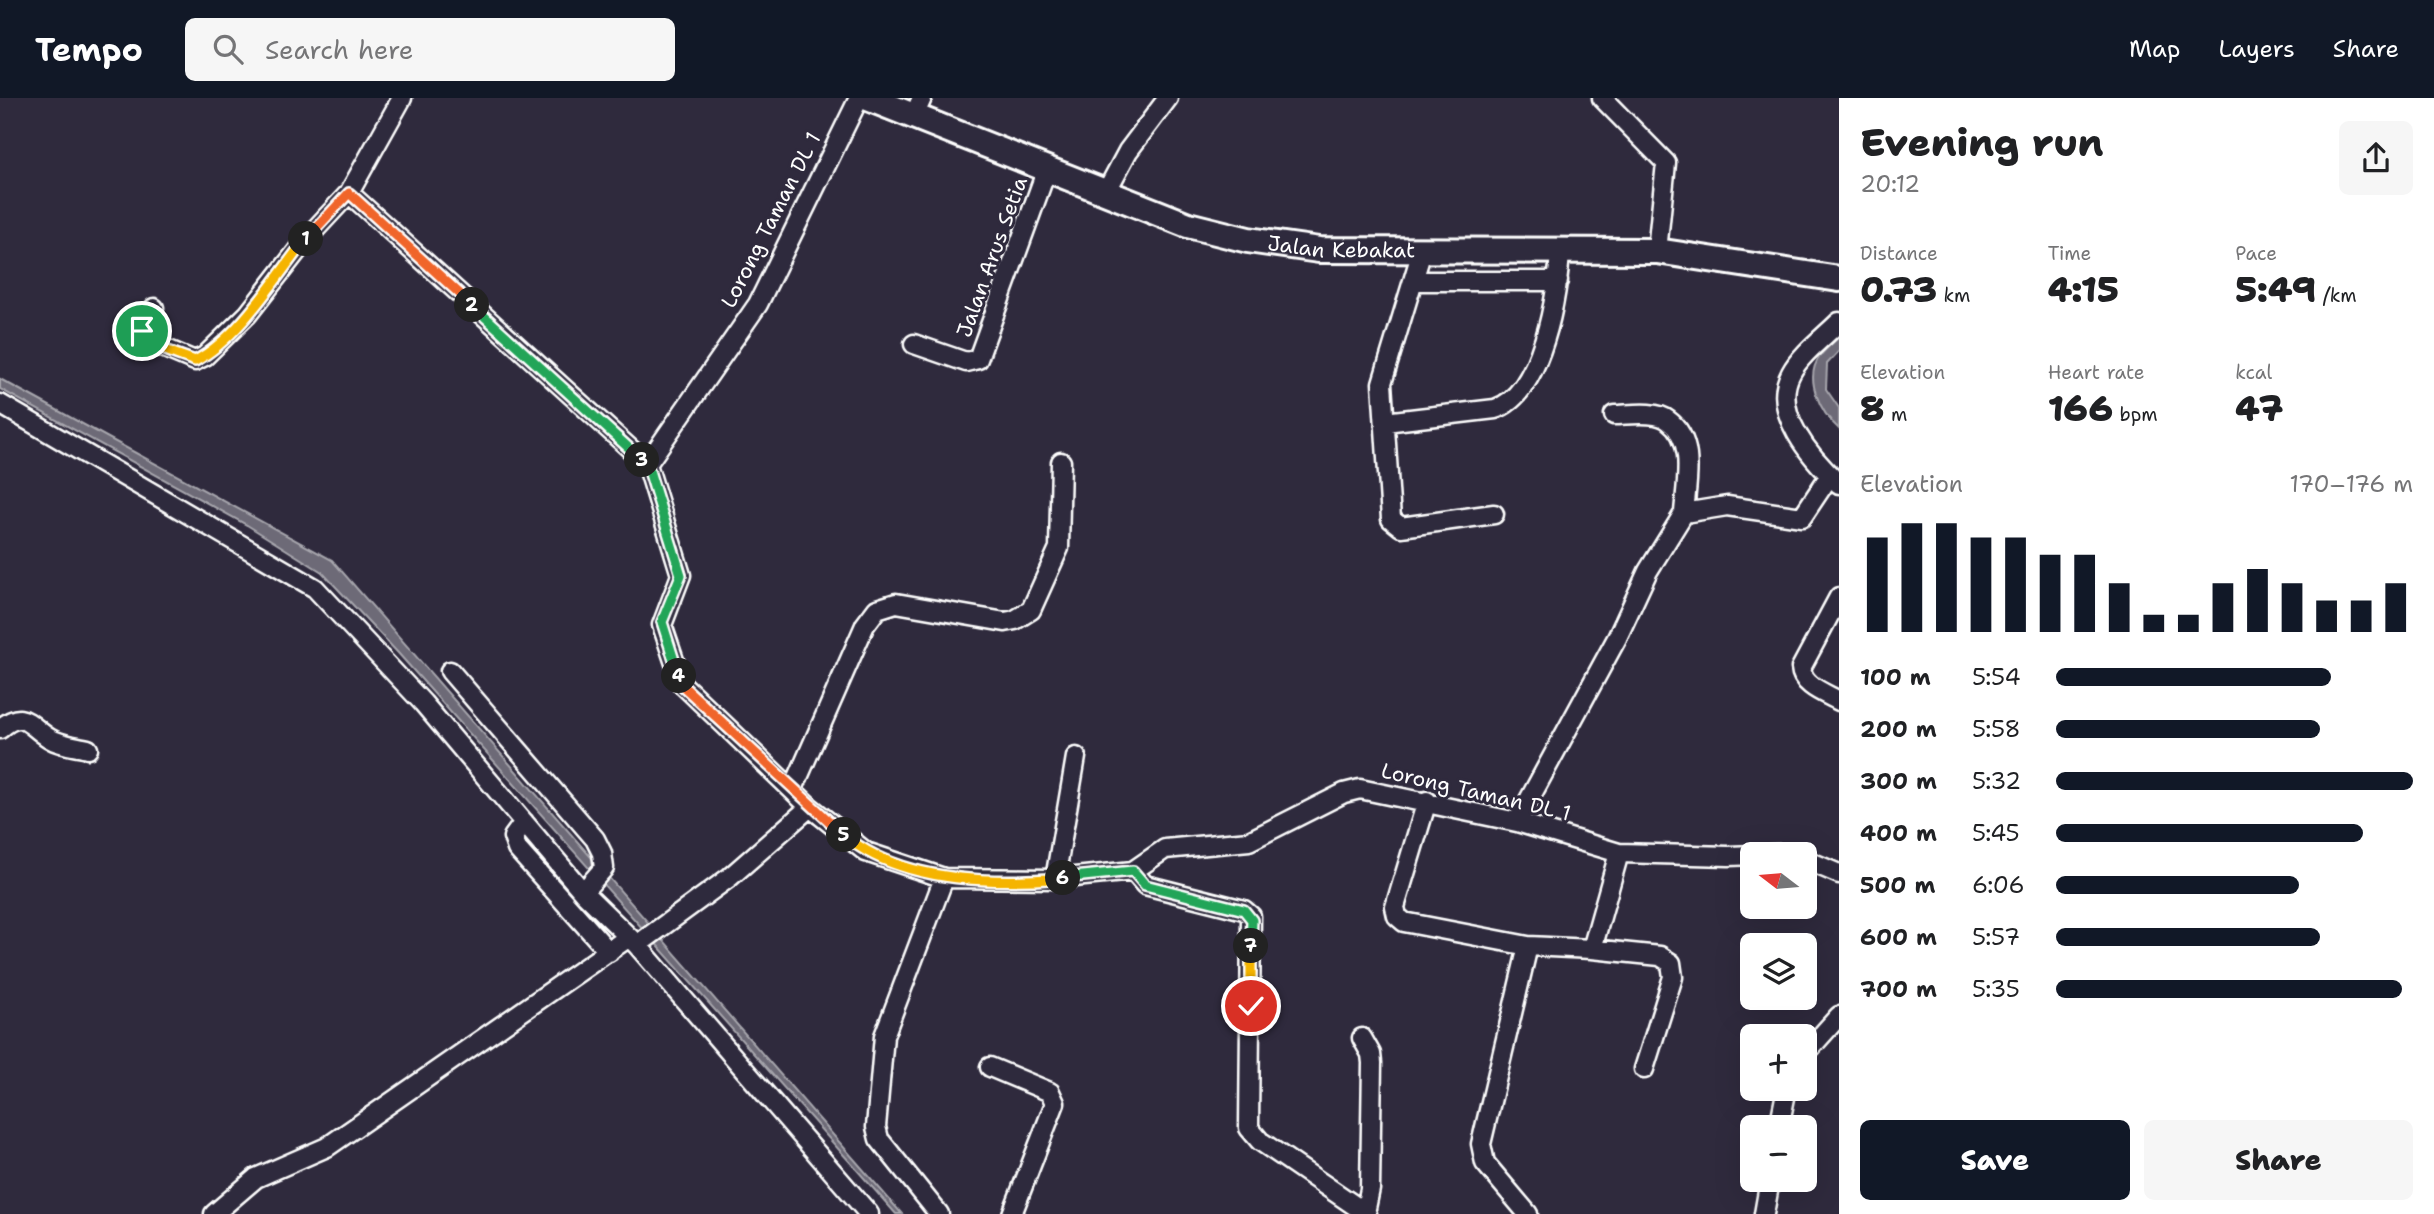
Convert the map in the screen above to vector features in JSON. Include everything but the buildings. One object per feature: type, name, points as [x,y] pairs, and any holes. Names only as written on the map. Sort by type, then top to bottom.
[{"type":"street","points":[[154,308],[142,331],[150,342],[195,361],[205,356],[248,314],[308,237],[349,193],[402,98]]},
{"type":"street","name":"Lorong Taman DL 1","points":[[859,98],[758,304],[647,464],[681,575],[662,625],[681,681],[810,807],[863,851],[944,878],[1055,878],[1133,871],[1165,849],[1249,841],[1355,789],[1427,801],[1517,822],[1619,853],[1740,856]]},
{"type":"street","name":"Jalan Kebakat","points":[[868,98],[918,107],[1047,169],[1188,225],[1248,240],[1319,250],[1657,251],[1839,279]]},
{"type":"street","points":[[1105,192],[1128,151],[1168,98]]},
{"type":"street","points":[[1602,98],[1666,163],[1657,251]]},
{"type":"street","name":"Jalan Arus Setia","points":[[914,344],[966,362],[978,359],[1047,169]]},
{"type":"street","points":[[349,193],[647,464]]},
{"type":"street","points":[[1422,251],[1381,383],[1393,523],[1401,527],[1494,514]]},
{"type":"street","points":[[1385,422],[1495,409],[1511,401],[1543,347],[1558,281],[1560,251]]},
{"type":"street","points":[[1413,281],[1558,281]]},
{"type":"street","points":[[1684,513],[1727,506],[1802,517],[1810,511],[1834,480],[1792,425],[1785,407],[1791,373],[1839,322]]},
{"type":"street","points":[[0,404],[313,586],[423,703],[568,873],[637,941],[869,1214]]},
{"type":"street","points":[[1517,822],[1617,638],[1648,571],[1684,513],[1688,453],[1685,443],[1668,419],[1654,415],[1614,415]]},
{"type":"street","points":[[793,789],[865,625],[877,610],[896,603],[1005,622],[1015,620],[1031,610],[1060,544],[1061,462]]},
{"type":"street","points":[[1839,597],[1801,668],[1809,684],[1839,701]]},
{"type":"street","points":[[450,671],[595,839],[602,853],[604,868],[587,890]]},
{"type":"street","points":[[0,729],[14,719],[24,719],[51,739],[88,749]]},
{"type":"street","points":[[1055,878],[1076,757]]},
{"type":"street","points":[[1427,801],[1395,907],[1397,916],[1404,922],[1528,946],[1660,956],[1671,963],[1673,977],[1644,1069]]},
{"type":"street","points":[[214,1214],[256,1178],[327,1147],[609,952],[637,941],[669,922],[766,848],[810,807]]},
{"type":"street","points":[[524,822],[515,831],[514,843],[550,888],[609,952]]},
{"type":"street","points":[[1592,949],[1619,853]]},
{"type":"street","points":[[1817,865],[1839,874]]},
{"type":"street","points":[[1133,871],[1145,885],[1244,910],[1251,916],[1249,1128],[1260,1141],[1366,1214],[1370,1189],[1372,1063],[1371,1054],[1362,1038]]},
{"type":"street","points":[[550,888],[568,873]]},
{"type":"street","points":[[939,1214],[880,1139],[876,1127],[885,1034],[944,878]]},
{"type":"street","points":[[1528,946],[1481,1144],[1485,1163],[1528,1214]]},
{"type":"street","points":[[1817,1041],[1839,1016]]},
{"type":"street","points":[[990,1067],[1049,1092],[1055,1102],[1012,1214]]},
{"type":"street","points":[[1764,1214],[1768,1192]]},
{"type":"shaded area","points":[[1839,337],[1839,351],[1827,364],[1826,389],[1839,408],[1839,429],[1826,414],[1816,395],[1813,375],[1820,356]]},
{"type":"shaded area","points":[[0,379],[332,560],[902,1214],[896,1214],[398,653],[322,572],[247,525],[0,389]]},
{"type":"route","points":[[142,331],[150,342],[160,348],[195,361],[205,356],[248,314],[308,237],[349,193],[647,464],[681,575],[662,625],[681,681],[684,687],[810,807],[863,851],[944,878],[1055,878],[1133,871],[1145,885],[1244,910],[1252,920],[1251,1006]]}]
